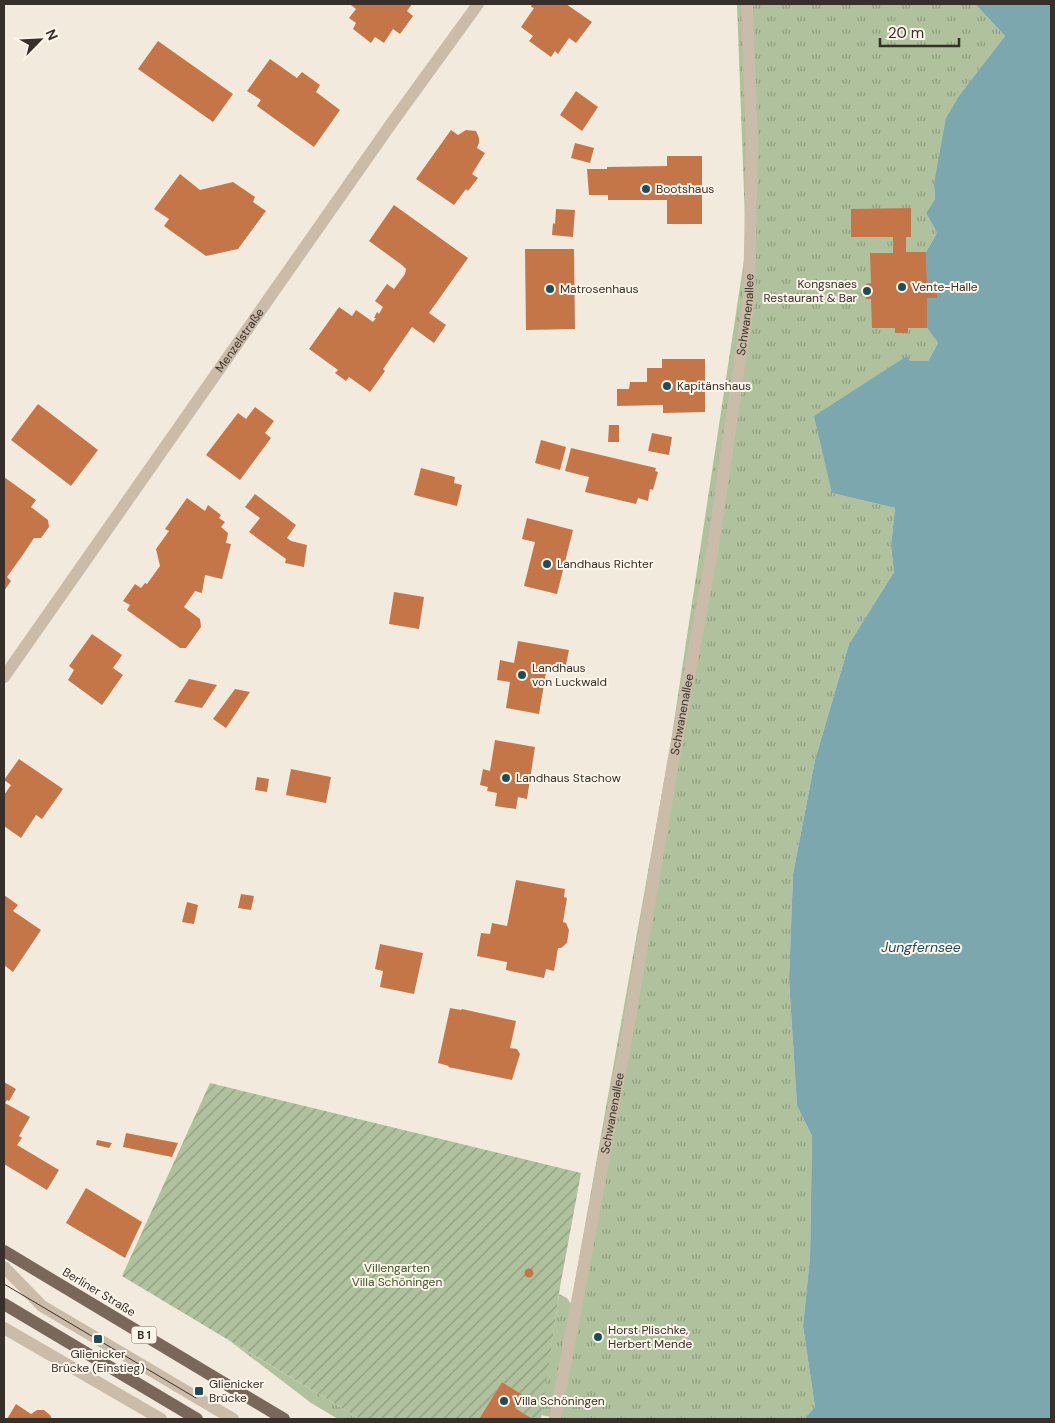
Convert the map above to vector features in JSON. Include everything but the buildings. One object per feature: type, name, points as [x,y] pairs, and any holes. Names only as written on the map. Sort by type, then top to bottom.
[{"type":"main road","name":"Berliner Straße","points":[[4,1251],[284,1419]]},
{"type":"main road","points":[[4,1304],[197,1419]]},
{"type":"street","name":"Menzelstraße","points":[[4,677],[391,124],[478,4]]},
{"type":"street","name":"Schwanenallee","points":[[555,1419],[628,1030],[673,763],[712,553],[749,300],[752,145],[747,4]]},
{"type":"street","points":[[4,1267],[42,1306],[233,1419]]},
{"type":"street","points":[[4,1328],[161,1419]]},
{"type":"green space","points":[[737,4],[975,4],[1005,36],[961,93],[934,184],[935,199],[926,213],[937,233],[926,252],[927,328],[938,343],[928,361],[909,361],[907,356],[832,493],[895,508],[891,546],[894,572],[849,644],[815,760],[793,874],[789,980],[797,1106],[812,1136],[810,1257],[803,1326],[815,1407],[804,1419],[550,1419],[551,1417],[541,1415],[559,1294],[567,1298],[571,1304],[670,748],[746,247]]},
{"type":"green space","name":"Villengarten Villa Schöningen","points":[[210,1083],[581,1173],[560,1287],[541,1419],[533,1419],[515,1408],[523,1395],[502,1382],[479,1419],[360,1419],[122,1276]]},
{"type":"green space","points":[[230,1341],[360,1419],[338,1419],[311,1403]]},
{"type":"water","name":"Jungfernsee","points":[[975,4],[1051,4],[1051,1419],[804,1419],[815,1407],[803,1326],[810,1257],[812,1136],[797,1106],[789,980],[793,874],[815,760],[849,644],[894,572],[891,546],[895,508],[832,493],[814,416],[907,356],[910,361],[928,361],[938,343],[927,328],[926,252],[937,233],[926,213],[935,199],[934,184],[946,118],[961,93],[1005,36]]},
{"type":"tram line","points":[[4,1284],[196,1398]]},
{"type":"place","name":"Bootshaus","points":[[646,189]]},
{"type":"place","name":"Vente-Halle","points":[[902,287]]},
{"type":"place","name":"Matrosenhaus","points":[[550,289]]},
{"type":"place","name":"Kongsnaes Restaurant & Bar","points":[[867,291]]},
{"type":"place","name":"Kapitänshaus","points":[[667,386]]},
{"type":"place","name":"Landhaus Richter","points":[[547,564]]},
{"type":"place","name":"Landhaus von Luckwald","points":[[522,675]]},
{"type":"place","name":"Landhaus Stachow","points":[[506,778]]},
{"type":"place","name":"Horst Plischke, Herbert Mende","points":[[598,1337]]},
{"type":"place","name":"Glienicker Brücke (Einstieg)","points":[[98,1339]]},
{"type":"place","name":"Glienicker Brücke","points":[[199,1391]]},
{"type":"place","name":"Villa Schöningen","points":[[504,1401]]}]
